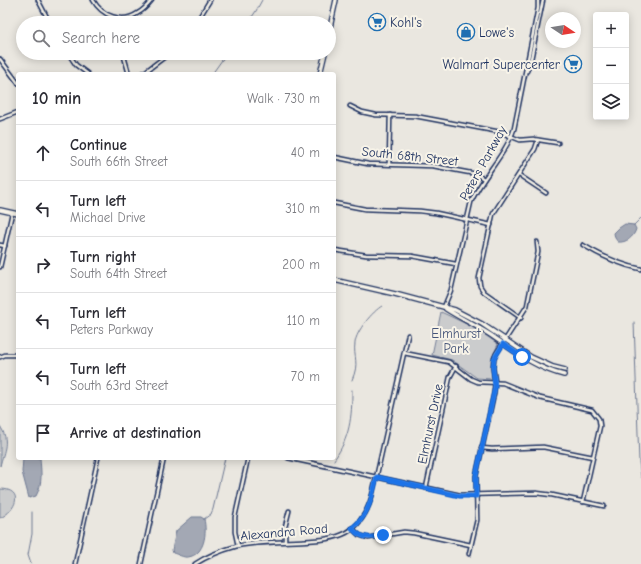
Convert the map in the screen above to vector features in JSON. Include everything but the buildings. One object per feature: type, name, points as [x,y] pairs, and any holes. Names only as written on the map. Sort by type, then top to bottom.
[{"type":"street","points":[[38,0],[46,16]]},
{"type":"street","points":[[93,0],[102,11],[109,16]]},
{"type":"street","points":[[129,16],[137,14],[152,0]]},
{"type":"street","points":[[200,16],[210,0]]},
{"type":"street","points":[[332,16],[336,0]]},
{"type":"street","points":[[526,73],[527,59],[538,8],[538,0]]},
{"type":"street","points":[[526,73],[531,59],[543,0]]},
{"type":"street","points":[[0,59],[16,80]]},
{"type":"street","points":[[73,60],[83,72]]},
{"type":"street","points":[[125,60],[128,72]]},
{"type":"street","points":[[145,72],[161,60]]},
{"type":"street","points":[[320,72],[323,60]]},
{"type":"street","name":"Peters Parkway","points":[[444,308],[451,290],[471,202],[511,136],[526,73]]},
{"type":"street","points":[[350,106],[362,112],[376,115],[415,116],[500,132],[520,140],[533,139],[558,144]]},
{"type":"street","points":[[0,120],[16,113]]},
{"type":"street","points":[[389,164],[390,115]]},
{"type":"street","points":[[521,318],[486,294],[480,286],[479,278],[493,214],[535,149],[538,140]]},
{"type":"street","name":"South 68th Street","points":[[336,156],[368,164],[433,166],[476,174],[484,179]]},
{"type":"street","points":[[519,175],[546,193]]},
{"type":"street","points":[[336,203],[365,209],[420,211],[491,225]]},
{"type":"street","points":[[0,210],[16,213]]},
{"type":"street","points":[[0,267],[12,212]]},
{"type":"street","points":[[469,554],[477,520],[476,476],[494,393],[494,359],[525,311],[529,299],[538,252],[537,242]]},
{"type":"street","points":[[0,245],[5,246]]},
{"type":"street","points":[[583,245],[594,252],[628,266],[641,269]]},
{"type":"street","points":[[336,250],[366,255],[412,256],[456,264]]},
{"type":"street","points":[[336,280],[428,302],[444,308],[504,342],[535,364],[555,373],[565,373]]},
{"type":"street","points":[[408,335],[372,496],[367,512],[359,523],[352,528],[358,535],[368,538],[404,532],[471,545]]},
{"type":"street","points":[[404,353],[449,362],[474,380],[503,383],[540,398],[587,408],[596,413],[599,418],[600,426],[583,502]]},
{"type":"street","points":[[0,357],[5,355],[16,355]]},
{"type":"street","name":"Elmhurst Drive","points":[[426,488],[450,377],[456,366]]},
{"type":"street","points":[[481,448],[543,447],[593,457]]},
{"type":"street","points":[[75,564],[98,460]]},
{"type":"street","points":[[141,564],[164,460]]},
{"type":"street","points":[[238,546],[235,532],[235,517],[248,460]]},
{"type":"street","points":[[303,460],[460,496],[536,493],[604,506]]},
{"type":"street","points":[[285,541],[285,527],[289,511]]},
{"type":"street","name":"Alexandra Road","points":[[195,564],[217,553],[238,546],[332,538],[352,528]]},
{"type":"green space","name":"Elmhurst Park","points":[[441,312],[475,328],[498,344],[491,360],[492,379],[477,378],[452,360],[432,355]]},
{"type":"green space","points":[[0,426],[5,436],[5,446],[0,466]]},
{"type":"green space","points":[[0,489],[8,490],[13,493],[15,496],[15,501],[14,506],[10,511],[0,518]]},
{"type":"shaded area","points":[[625,224],[634,225],[636,229],[635,232],[632,237],[627,240],[618,242],[614,233]]},
{"type":"shaded area","points":[[23,460],[40,460],[40,487],[36,496],[29,498],[22,472]]},
{"type":"shaded area","points":[[192,517],[201,517],[204,519],[205,536],[201,548],[194,555],[188,557],[173,553],[172,550],[176,531]]},
{"type":"waterway","points":[[253,16],[262,0]]},
{"type":"waterway","points":[[213,72],[222,60]]},
{"type":"waterway","points":[[634,225],[641,218]]},
{"type":"waterway","points":[[352,380],[356,369],[355,343],[358,333],[374,312],[382,306]]},
{"type":"waterway","points":[[634,322],[639,462],[641,477]]},
{"type":"waterway","points":[[336,457],[344,443],[349,427],[351,418],[352,390]]},
{"type":"waterway","points":[[204,519],[211,514],[213,509],[225,460]]},
{"type":"waterway","points":[[31,564],[28,555],[32,534],[32,512]]},
{"type":"place","name":"Kohl's","points":[[377,22]]},
{"type":"place","name":"Lowe's","points":[[466,32]]},
{"type":"place","name":"Walmart Supercenter","points":[[573,64]]},
{"type":"route","points":[[383,535],[372,538],[366,537],[358,535],[352,528],[359,523],[370,506],[377,477],[460,496],[476,496],[476,476],[495,387],[493,368],[494,359],[503,344],[522,357]]}]
